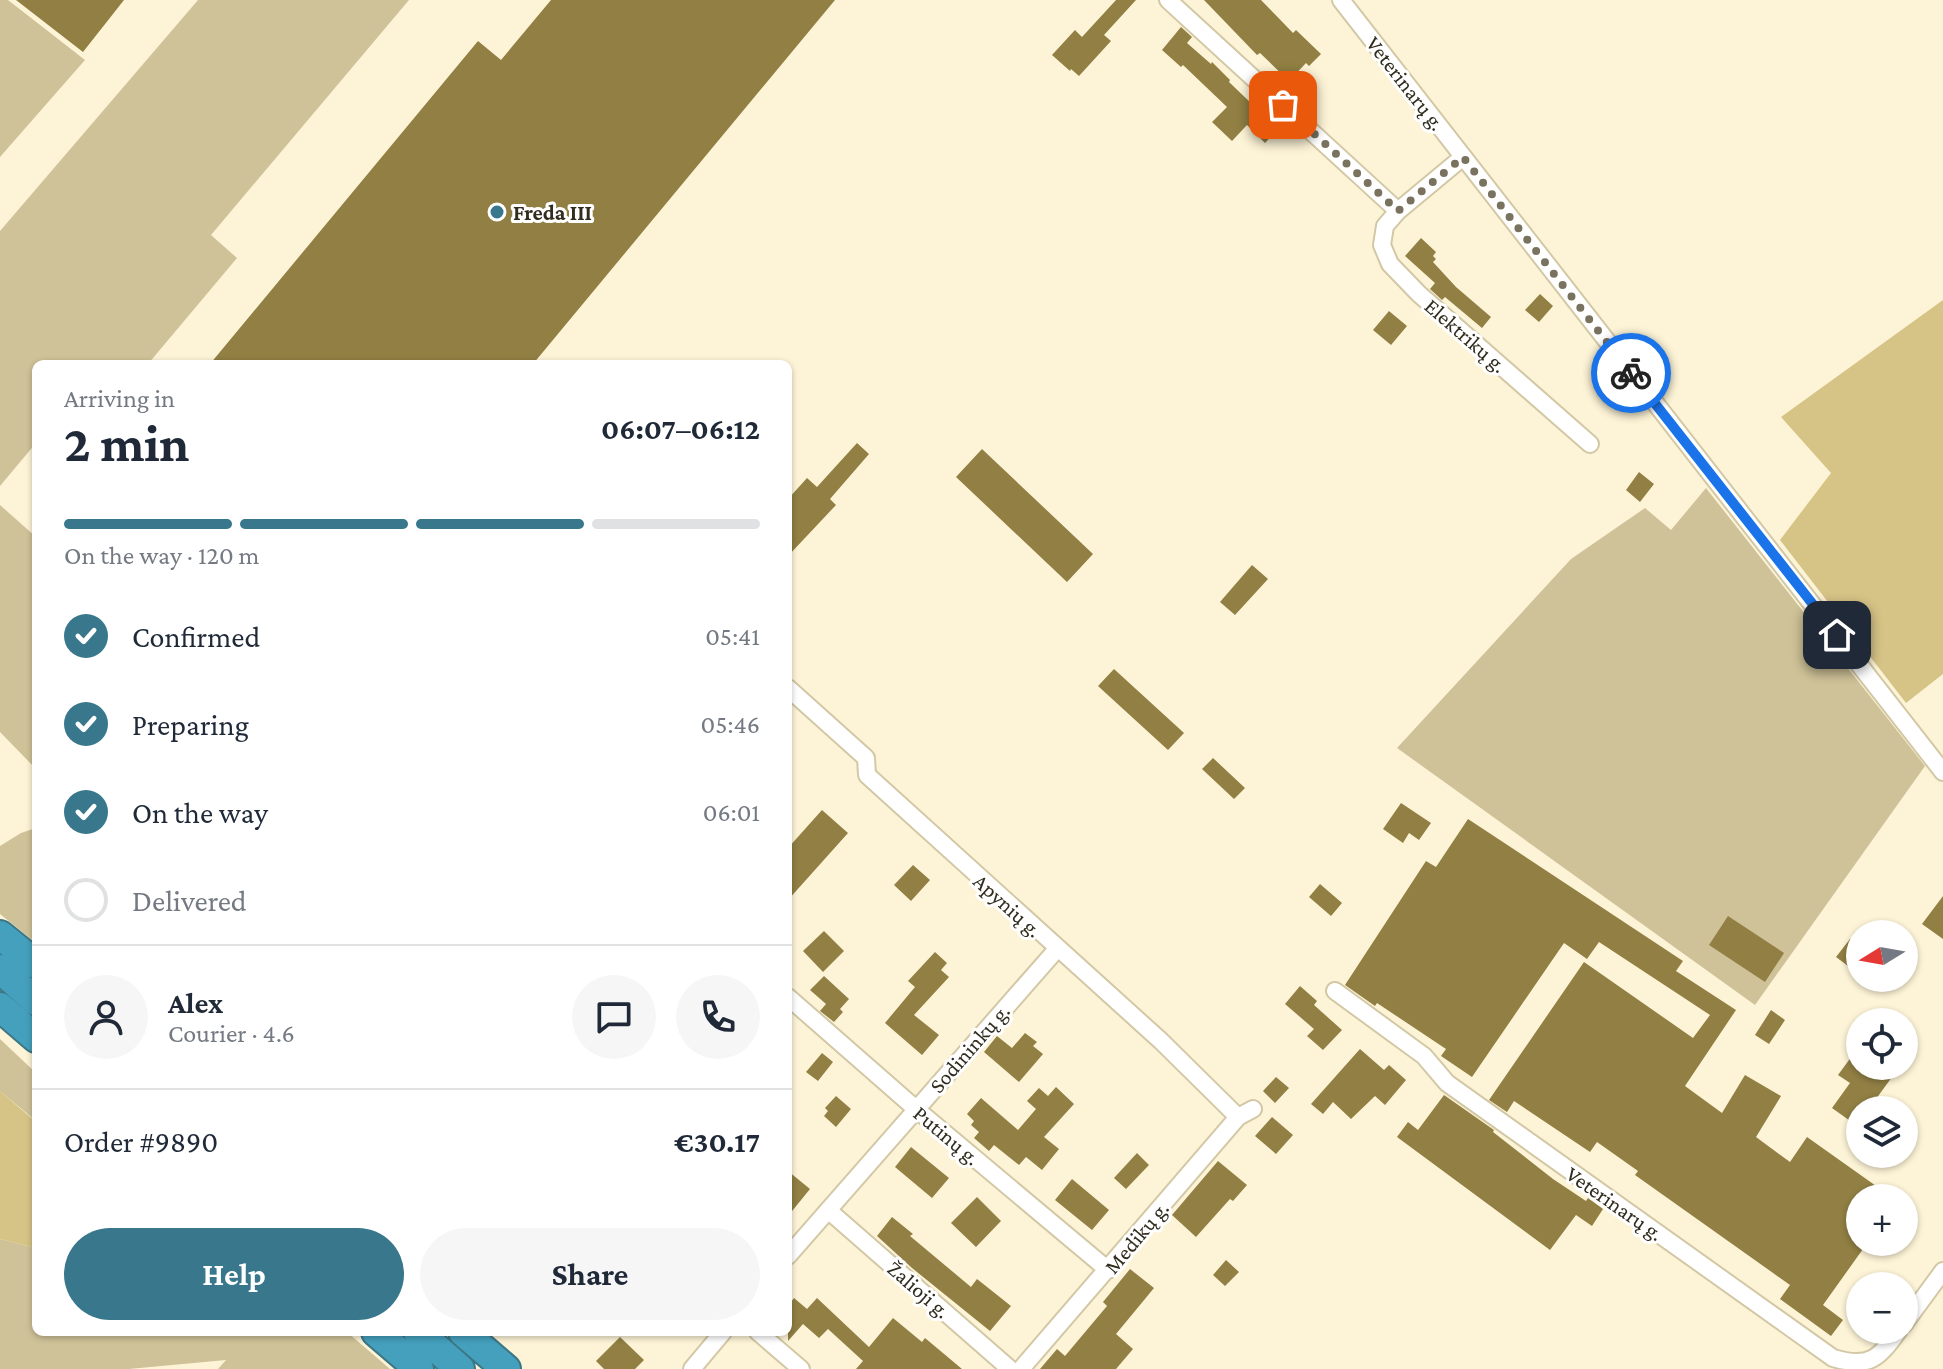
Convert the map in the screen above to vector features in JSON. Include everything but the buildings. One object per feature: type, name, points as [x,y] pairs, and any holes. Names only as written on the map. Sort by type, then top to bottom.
[{"type":"highway","points":[[0,935],[32,961]]},
{"type":"highway","points":[[0,969],[32,997]]},
{"type":"highway","points":[[0,1007],[32,1035]]},
{"type":"highway","points":[[381,1336],[419,1369]]},
{"type":"highway","points":[[423,1336],[460,1369]]},
{"type":"highway","points":[[468,1336],[506,1369]]},
{"type":"street","points":[[1168,0],[1398,211]]},
{"type":"street","name":"Veterinarų g.","points":[[1341,0],[1943,772]]},
{"type":"street","name":"Elektrikų g.","points":[[1463,157],[1398,211],[1385,226],[1382,245],[1390,264],[1419,294],[1590,444]]},
{"type":"street","name":"Apynių g.","points":[[792,692],[866,758],[867,775],[1057,949],[1245,1113]]},
{"type":"street","name":"Sodininkų g.","points":[[792,1251],[1057,949]]},
{"type":"street","name":"Veterinarų g.","points":[[1335,991],[1424,1056],[1447,1083],[1833,1358],[1851,1367],[1869,1364],[1889,1344]]},
{"type":"street","name":"Putinų g.","points":[[792,1000],[1108,1270]]},
{"type":"street","name":"Medikų g.","points":[[1021,1369],[1245,1113]]},
{"type":"street","name":"Žalioji g.","points":[[828,1210],[1010,1369]]},
{"type":"street","points":[[1918,1305],[1943,1271]]},
{"type":"street","points":[[692,1369],[720,1336]]},
{"type":"street","points":[[763,1336],[801,1369]]},
{"type":"shaded area","points":[[0,0],[8,0],[85,60],[0,157]]},
{"type":"shaded area","points":[[198,0],[409,0],[211,235],[237,258],[151,360],[32,360],[32,448],[0,486],[0,231]]},
{"type":"shaded area","points":[[1943,300],[1943,674],[1906,703],[1780,540],[1831,473],[1781,417]]},
{"type":"shaded area","points":[[1706,488],[1925,766],[1755,1005],[1397,748],[1571,559],[1645,508],[1671,530]]},
{"type":"shaded area","points":[[0,505],[32,533],[32,765],[0,732]]},
{"type":"shaded area","points":[[32,829],[32,940],[0,914],[0,846]]},
{"type":"shaded area","points":[[0,1039],[32,1069],[32,1118],[0,1091]]},
{"type":"shaded area","points":[[0,1091],[32,1119],[32,1247],[0,1239]]},
{"type":"shaded area","points":[[0,1239],[32,1247],[32,1336],[352,1336],[390,1369],[218,1369],[226,1360],[129,1369],[0,1369]]},
{"type":"way so far","points":[[1283,105],[1398,211],[1463,157],[1631,373]]},
{"type":"place","name":"Freda III","points":[[497,212]]},
{"type":"route","points":[[1631,373],[1837,635]]}]
